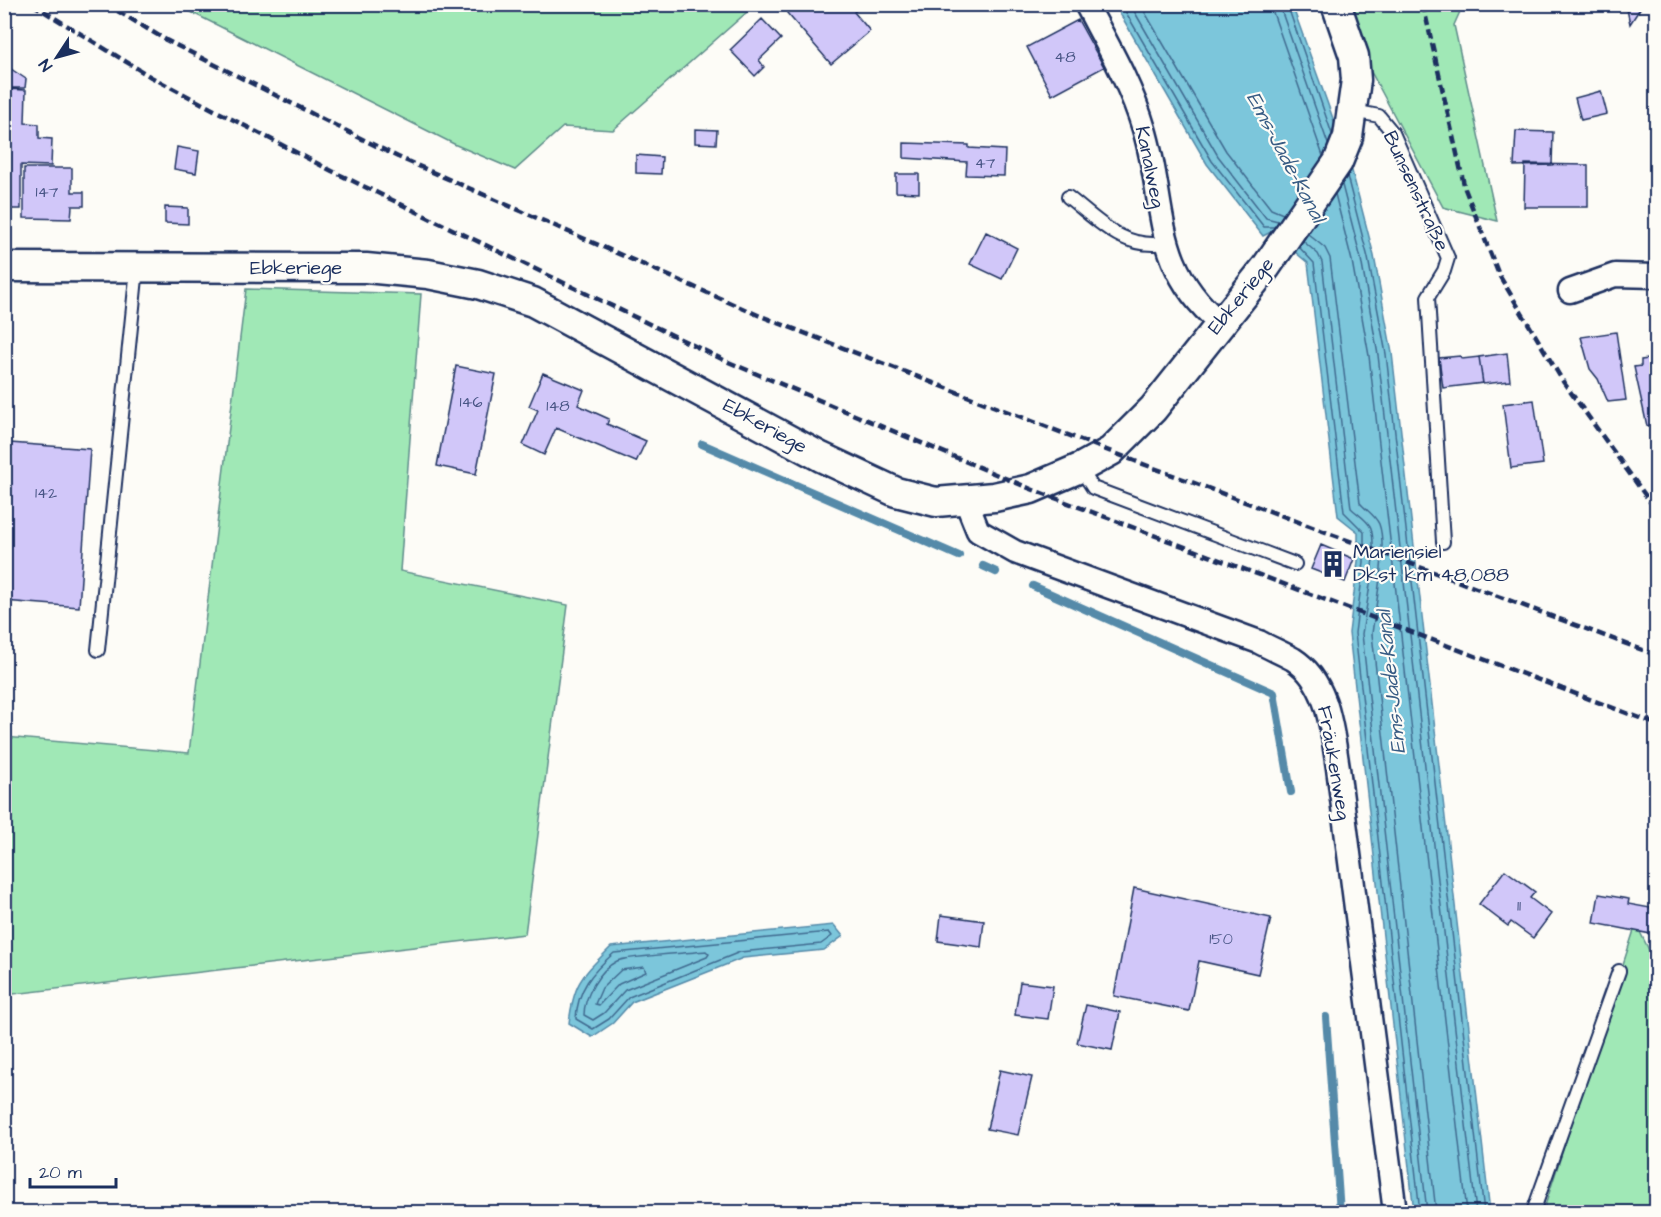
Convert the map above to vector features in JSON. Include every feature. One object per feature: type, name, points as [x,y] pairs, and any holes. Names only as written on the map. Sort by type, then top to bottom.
[{"type":"street","name":"Kanalweg","points":[[1086,4],[1118,65],[1144,128],[1165,243],[1191,296],[1220,323]]},
{"type":"street","points":[[1336,4],[1354,56],[1356,80],[1353,111]]},
{"type":"street","name":"Ebkeriege","points":[[4,267],[366,268],[428,274],[478,284],[533,302],[821,457],[896,492],[936,502],[966,501],[1031,489],[1080,468],[1111,451],[1134,430],[1266,267],[1338,162],[1348,137],[1353,111]]},
{"type":"street","points":[[1570,291],[1615,275],[1656,276]]},
{"type":"street","name":"Fräukenweg","points":[[966,501],[978,531],[1015,552],[1259,642],[1295,660],[1317,683],[1330,719],[1338,768],[1395,1212]]},
{"type":"lane","name":"Bunsenstraße","points":[[1353,111],[1379,116],[1393,133],[1448,258],[1444,271],[1428,297],[1443,542]]},
{"type":"lane","points":[[1068,197],[1123,240],[1148,246],[1165,243]]},
{"type":"lane","points":[[98,650],[137,268]]},
{"type":"lane","points":[[1080,468],[1093,488],[1295,564]]},
{"type":"lane","points":[[1533,1212],[1619,971]]},
{"type":"green space","points":[[177,5],[755,5],[613,130],[563,127],[515,170],[456,145]]},
{"type":"green space","points":[[1345,5],[1463,5],[1454,25],[1497,221],[1443,207],[1369,68]]},
{"type":"green space","points":[[246,289],[421,294],[400,571],[568,605],[525,934],[5,995],[5,737],[189,753]]},
{"type":"green space","points":[[1636,924],[1656,964],[1656,1212],[1543,1212]]},
{"type":"water","name":"Ems-Jade-Kanal","points":[[1115,5],[1292,5],[1352,171],[1374,256],[1392,353],[1490,1212],[1414,1212],[1349,633],[1358,561],[1358,532],[1338,516],[1308,263],[1271,232],[1263,236],[1207,164]]},
{"type":"water","points":[[834,925],[843,936],[824,950],[743,958],[632,1002],[613,1023],[592,1037],[569,1023],[574,997],[581,980],[611,947]]},
{"type":"building","points":[[796,4],[864,4],[854,12],[870,31],[831,64],[787,13]]},
{"type":"building","points":[[1626,4],[1643,4],[1630,24]]},
{"type":"building","points":[[762,19],[781,39],[759,60],[764,67],[755,76],[730,50]]},
{"type":"building","points":[[1078,20],[1104,67],[1052,95],[1027,47]]},
{"type":"building","points":[[5,65],[26,79],[25,88],[5,88]]},
{"type":"building","points":[[5,89],[26,90],[25,123],[39,124],[39,138],[52,139],[51,166],[21,165],[21,209],[4,209]]},
{"type":"building","points":[[1601,91],[1607,114],[1581,120],[1575,98]]},
{"type":"building","points":[[695,129],[717,130],[716,144],[695,143]]},
{"type":"building","points":[[1516,131],[1553,132],[1552,165],[1514,166]]},
{"type":"building","points":[[904,143],[969,145],[969,148],[1005,150],[1004,176],[966,175],[967,162],[904,158]]},
{"type":"building","points":[[177,147],[199,151],[196,173],[174,169]]},
{"type":"building","points":[[636,155],[662,157],[661,174],[636,173]]},
{"type":"building","points":[[1525,164],[1588,165],[1588,207],[1524,207]]},
{"type":"building","points":[[24,168],[72,168],[72,192],[84,192],[84,206],[72,206],[71,219],[24,218]]},
{"type":"building","points":[[896,174],[919,174],[919,193],[896,192]]},
{"type":"building","points":[[165,207],[188,208],[188,224],[165,223]]},
{"type":"building","points":[[986,232],[1017,248],[1002,279],[970,264]]},
{"type":"building","points":[[1616,332],[1626,400],[1608,402],[1598,379],[1590,369],[1581,337]]},
{"type":"building","points":[[1507,353],[1510,381],[1483,384],[1479,357]]},
{"type":"building","points":[[1460,356],[1462,359],[1479,357],[1483,383],[1443,388],[1439,358]]},
{"type":"building","points":[[1656,358],[1656,424],[1647,426],[1634,367],[1641,366],[1641,360]]},
{"type":"building","points":[[456,366],[496,374],[476,474],[437,466]]},
{"type":"building","points":[[543,373],[584,390],[578,405],[609,419],[607,424],[646,441],[636,462],[556,428],[544,455],[523,445],[538,410],[529,406]]},
{"type":"building","points":[[1534,400],[1543,464],[1511,468],[1503,404]]},
{"type":"building","points":[[10,443],[90,449],[79,607],[4,601],[4,511]]},
{"type":"building","name":"Mariensiel Dkst km 48,088","points":[[1321,545],[1354,559],[1345,582],[1311,569]]},
{"type":"building","points":[[1505,870],[1535,892],[1530,898],[1551,914],[1533,938],[1511,922],[1508,926],[1479,904]]},
{"type":"building","points":[[1134,888],[1271,918],[1258,974],[1199,961],[1189,1011],[1114,996]]},
{"type":"building","points":[[1599,894],[1629,899],[1628,904],[1656,909],[1651,934],[1594,923]]},
{"type":"building","points":[[941,915],[984,921],[981,947],[938,941]]},
{"type":"building","points":[[1020,982],[1053,986],[1048,1019],[1015,1015]]},
{"type":"building","points":[[1086,1005],[1120,1012],[1112,1050],[1077,1043]]},
{"type":"building","points":[[1000,1070],[1032,1077],[1018,1135],[987,1129]]},
{"type":"waterway","points":[[702,444],[959,556]]},
{"type":"waterway","points":[[983,566],[996,572]]},
{"type":"waterway","points":[[1033,586],[1274,693],[1291,792]]},
{"type":"waterway","points":[[1326,1017],[1340,1212]]},
{"type":"railway","points":[[32,4],[151,77],[332,171],[726,361],[1031,489],[1656,724]]},
{"type":"railway","points":[[106,4],[166,40],[398,157],[758,315],[1135,461],[1656,655]]},
{"type":"railway","points":[[1423,4],[1465,189],[1499,275],[1564,383],[1656,510]]},
{"type":"place","name":"Mariensiel Dkst km 48,088","points":[[1333,564]]}]
